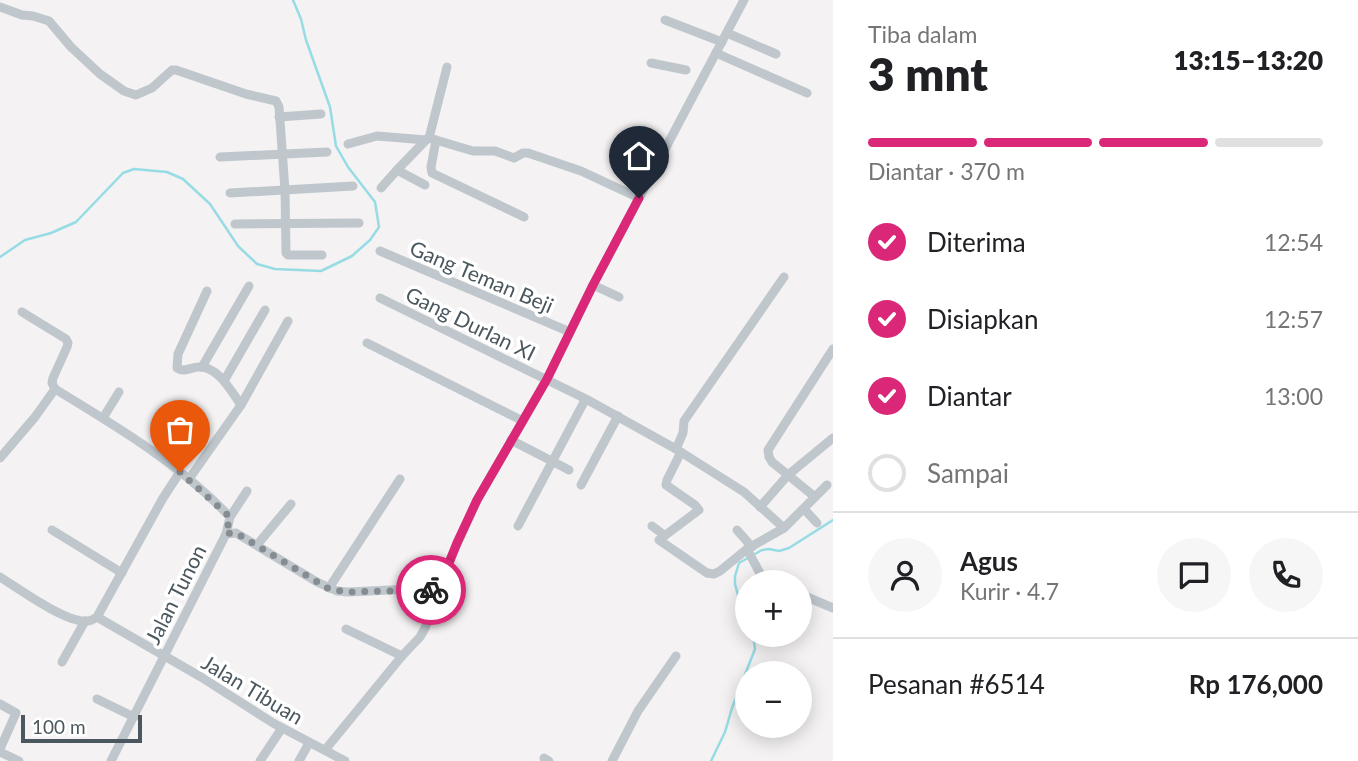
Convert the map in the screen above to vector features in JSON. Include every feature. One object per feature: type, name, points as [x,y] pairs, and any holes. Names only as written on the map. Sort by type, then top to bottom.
[{"type":"street","points":[[325,751],[420,637],[477,500],[547,379],[593,285],[744,0]]},
{"type":"street","points":[[0,7],[49,21],[71,47],[100,74],[136,95],[152,88],[172,70],[246,94],[273,99],[278,103],[285,190],[286,255],[322,255]]},
{"type":"street","points":[[665,20],[776,54]]},
{"type":"street","points":[[716,54],[807,93]]},
{"type":"street","points":[[651,63],[686,70]]},
{"type":"street","points":[[447,66],[430,139],[432,173],[524,217]]},
{"type":"street","points":[[279,117],[321,114]]},
{"type":"street","points":[[348,144],[377,136],[430,139],[473,151],[495,151],[514,158],[528,153],[580,171],[639,198]]},
{"type":"street","points":[[382,188],[430,139]]},
{"type":"street","points":[[220,157],[327,152]]},
{"type":"street","points":[[397,170],[425,185]]},
{"type":"street","points":[[230,193],[353,186]]},
{"type":"street","points":[[234,225],[359,223]]},
{"type":"street","name":"Gang Teman Beji","points":[[380,251],[570,332]]},
{"type":"street","points":[[784,277],[684,421],[683,433],[666,485],[699,510],[659,540],[707,573],[715,574],[784,528],[827,485]]},
{"type":"street","points":[[593,285],[619,297]]},
{"type":"street","points":[[202,367],[249,286]]},
{"type":"street","points":[[207,291],[178,354],[177,368],[181,370],[202,367],[212,371],[224,381],[241,405]]},
{"type":"street","name":"Gang DurIan XI","points":[[380,298],[547,379],[678,450],[744,492],[784,528]]},
{"type":"street","points":[[224,381],[265,310]]},
{"type":"street","points":[[22,312],[68,342],[53,378],[55,388],[190,479],[230,517]]},
{"type":"street","points":[[190,479],[241,405],[288,321]]},
{"type":"street","points":[[367,343],[523,421]]},
{"type":"street","points":[[815,497],[770,460],[768,450],[833,349]]},
{"type":"street","points":[[0,458],[3,447],[35,417],[55,388]]},
{"type":"street","points":[[103,418],[119,392]]},
{"type":"street","points":[[518,526],[584,402]]},
{"type":"street","points":[[581,485],[618,416]]},
{"type":"street","points":[[760,507],[788,475],[833,438]]},
{"type":"street","points":[[511,440],[569,470]]},
{"type":"street","points":[[0,577],[56,611],[77,620],[93,620],[180,472]]},
{"type":"street","points":[[329,589],[400,479]]},
{"type":"street","points":[[226,534],[230,517],[247,491]]},
{"type":"street","points":[[257,545],[291,504]]},
{"type":"street","points":[[804,509],[817,523]]},
{"type":"street","points":[[652,526],[664,535]]},
{"type":"street","points":[[52,530],[122,573]]},
{"type":"street","points":[[737,530],[759,570]]},
{"type":"street","name":"Jalan Tunon","points":[[111,761],[226,534],[236,533],[329,589],[348,592],[438,590]]},
{"type":"street","points":[[812,599],[833,608]]},
{"type":"street","name":"Jalan Tibuan","points":[[97,617],[282,728],[345,761]]},
{"type":"street","points":[[62,662],[85,621]]},
{"type":"street","points":[[346,629],[402,656]]},
{"type":"street","points":[[612,761],[638,710],[676,656]]},
{"type":"street","points":[[97,699],[134,716]]},
{"type":"street","points":[[0,704],[16,712],[0,750],[19,761]]},
{"type":"street","points":[[260,761],[282,728]]},
{"type":"street","points":[[299,761],[309,743]]},
{"type":"waterway","points":[[0,257],[25,240],[76,222],[123,173],[134,169],[167,172],[183,179],[210,204],[238,246],[257,264],[275,269],[321,271],[352,256],[370,240],[379,227],[375,202],[348,167],[336,146],[330,107],[293,0]]},
{"type":"waterway","points":[[737,570],[739,563],[762,550],[779,551],[789,548],[833,520]]},
{"type":"waterway","points":[[711,761],[725,732],[755,647]]},
{"type":"way so far","points":[[180,472],[230,517],[226,534],[236,533],[329,589],[348,592],[431,590]]},
{"type":"route","points":[[431,590],[438,590],[477,500],[547,379],[639,198]]}]
